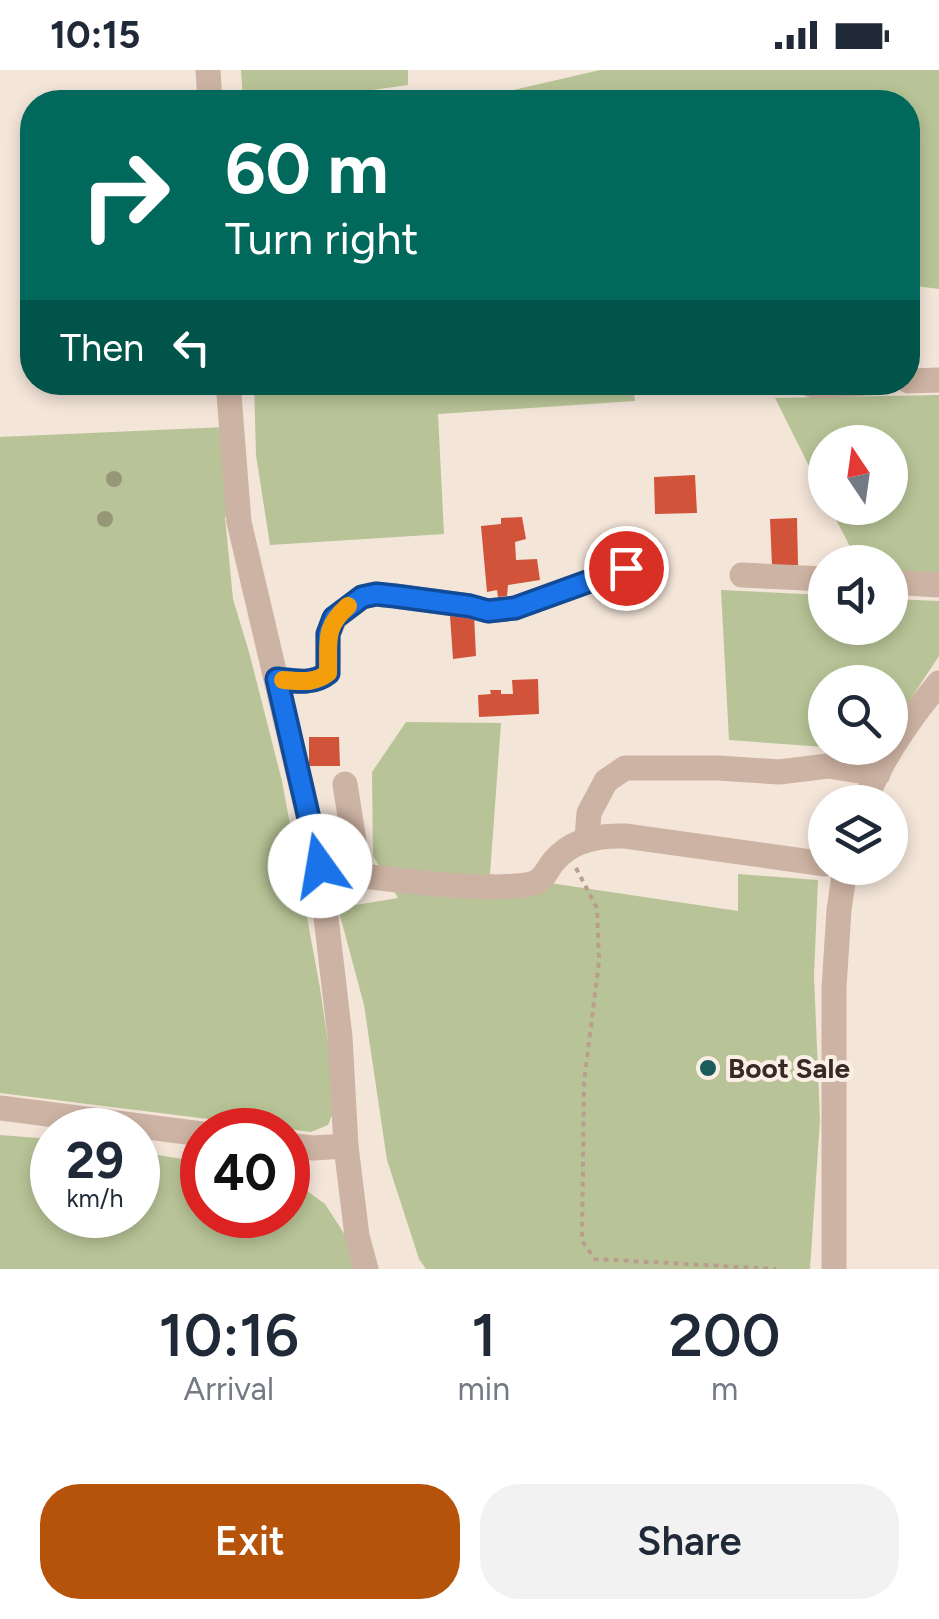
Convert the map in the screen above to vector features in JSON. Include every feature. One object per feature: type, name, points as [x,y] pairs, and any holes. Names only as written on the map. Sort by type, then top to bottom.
[{"type":"street","points":[[229,395],[240,522],[320,866],[340,1037],[346,1146],[366,1269]]},
{"type":"street","points":[[277,679],[306,682],[320,680],[328,673],[328,634],[334,618],[362,597],[395,596],[488,611],[515,608],[626,568]]},
{"type":"street","points":[[742,575],[808,578]]},
{"type":"street","points":[[908,583],[939,585]]},
{"type":"street","points":[[873,785],[890,750],[939,683]]},
{"type":"street","points":[[577,844],[606,781],[625,768],[779,772],[828,766],[878,774]]},
{"type":"street","points":[[345,784],[362,876],[460,887],[517,886],[543,878],[556,858],[577,844],[625,836],[808,862]]},
{"type":"street","points":[[834,1269],[834,988],[843,885]]},
{"type":"street","points":[[0,1108],[180,1131]]},
{"type":"street","points":[[310,1148],[346,1146]]},
{"type":"path","points":[[577,844],[597,908],[599,962],[584,1082],[582,1241],[595,1259],[776,1269]]},
{"type":"green space","points":[[241,70],[408,70],[408,85],[372,90],[242,90]]},
{"type":"green space","points":[[600,70],[939,70],[939,289],[920,287],[920,90],[513,90]]},
{"type":"green space","points":[[254,395],[634,395],[635,401],[438,414],[444,534],[270,545],[256,455]]},
{"type":"green space","points":[[939,395],[939,580],[908,579],[908,545],[849,545],[839,525],[908,525],[908,425],[808,425],[808,464],[775,398]]},
{"type":"green space","points":[[225,427],[232,517],[225,517],[233,599],[282,781],[320,988],[337,1103],[328,1125],[310,1132],[310,1108],[180,1108],[180,1116],[160,1113],[160,1108],[120,1108],[0,1093],[0,437]]},
{"type":"green space","points":[[721,590],[808,594],[808,645],[908,645],[908,600],[939,601],[939,656],[908,703],[908,665],[808,665],[808,746],[729,740]]},
{"type":"green space","points":[[406,722],[501,723],[490,874],[738,911],[738,874],[808,879],[808,885],[818,885],[814,976],[820,1120],[810,1269],[426,1269],[419,1259],[387,1160],[364,1005],[338,908],[398,898],[373,856],[372,772]]},
{"type":"green space","points":[[0,1135],[30,1137],[30,1238],[160,1238],[160,1155],[180,1159],[180,1238],[310,1238],[310,1193],[325,1204],[356,1252],[361,1269],[0,1269]]},
{"type":"building","points":[[695,475],[697,513],[655,514],[654,477]]},
{"type":"building","points":[[522,517],[526,539],[515,542],[516,560],[537,559],[540,580],[508,585],[507,596],[498,597],[497,590],[487,592],[481,526],[501,524],[501,518]]},
{"type":"building","points":[[797,518],[798,565],[772,566],[770,519]]},
{"type":"building","points":[[474,614],[476,656],[453,659],[450,616]]},
{"type":"building","points":[[538,679],[539,714],[479,717],[478,695],[491,694],[490,690],[513,694],[512,680]]},
{"type":"building","points":[[309,737],[339,737],[340,766],[309,766]]},
{"type":"slow traffic","points":[[283,680],[320,680],[328,673],[328,634],[334,618],[348,606]]},
{"type":"place","name":"Boot Sale","points":[[708,1068]]},
{"type":"route","points":[[320,866],[277,679],[306,682],[320,680],[328,673],[328,634],[334,618],[362,597],[376,594],[488,611],[515,608],[626,568]]}]
